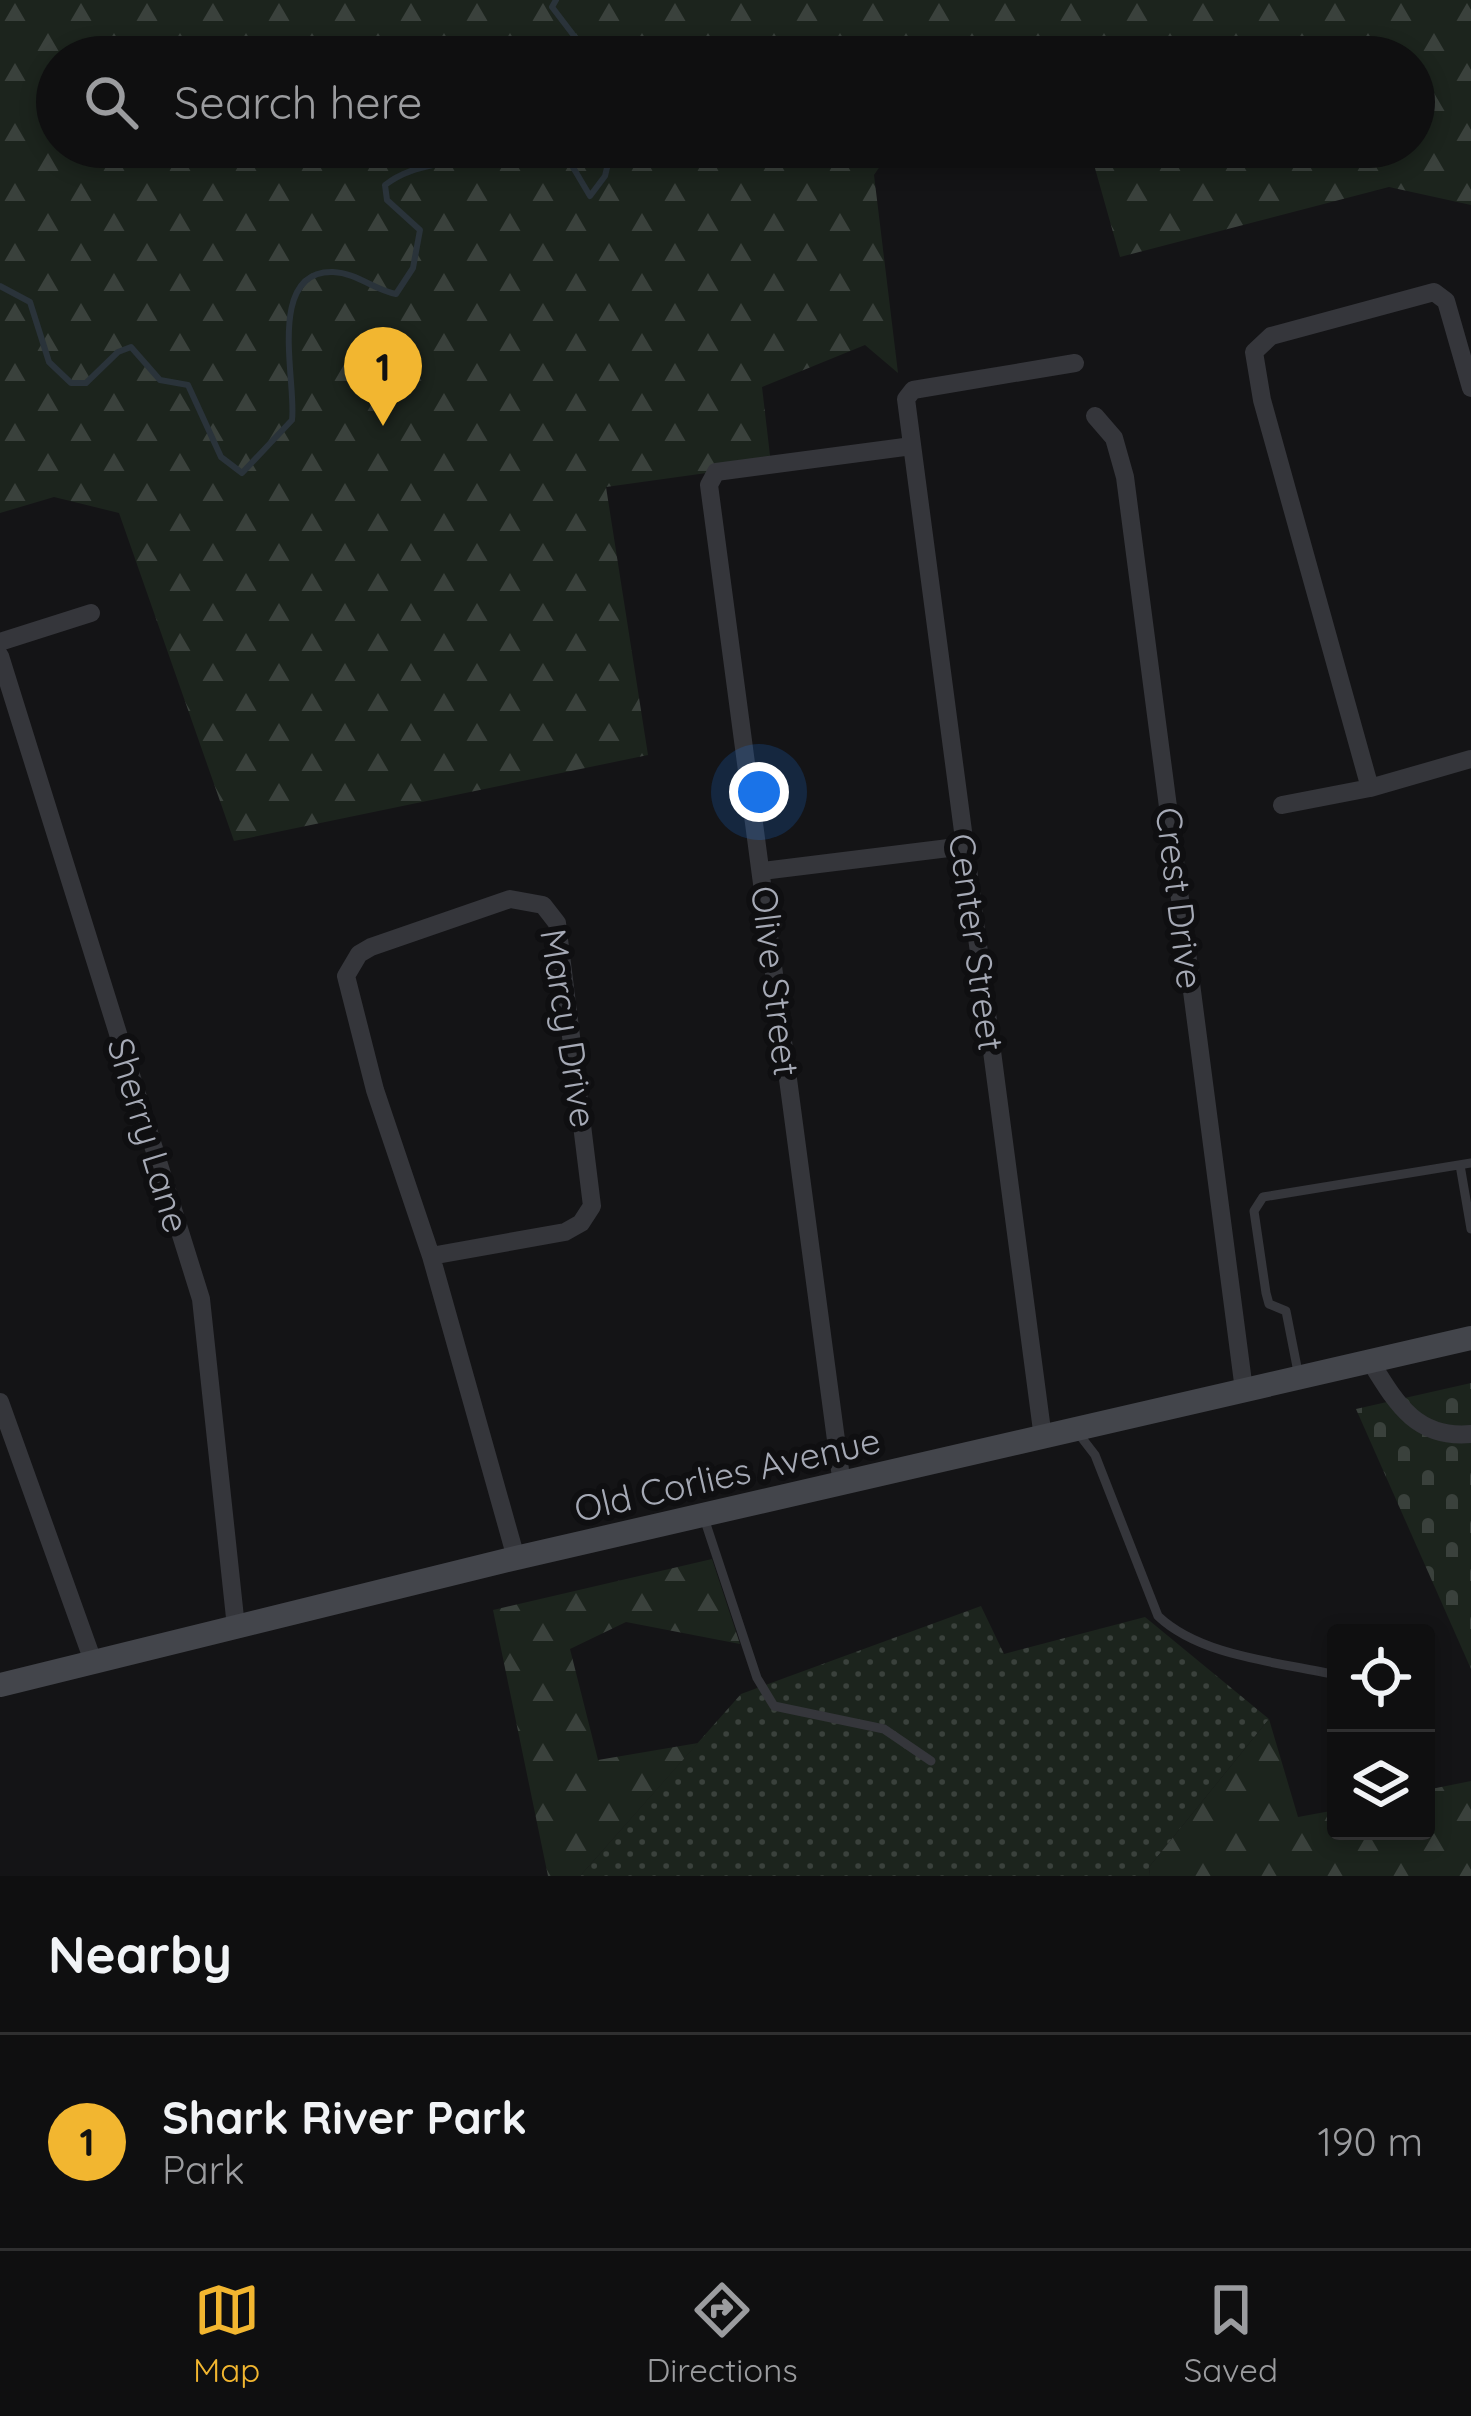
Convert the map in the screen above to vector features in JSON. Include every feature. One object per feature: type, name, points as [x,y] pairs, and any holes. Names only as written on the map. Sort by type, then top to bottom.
[{"type":"street","points":[[1370,788],[1252,361],[1260,342],[1270,336],[1434,292],[1446,301],[1471,388]]},
{"type":"street","name":"Center Street","points":[[1043,1438],[906,399],[914,390],[1075,363]]},
{"type":"street","name":"Crest Drive","points":[[1094,416],[1114,438],[1125,477],[1244,1390]]},
{"type":"street","name":"Olive Street","points":[[842,1485],[710,478],[716,472],[912,446]]},
{"type":"street","points":[[0,642],[91,613]]},
{"type":"street","name":"Sherry Lane","points":[[0,656],[200,1299],[236,1627]]},
{"type":"street","points":[[1282,805],[1370,788],[1471,759]]},
{"type":"street","points":[[762,872],[964,846]]},
{"type":"street","name":"Marcy Drive","points":[[431,1256],[566,1232],[581,1223],[592,1206],[557,923],[530,899],[510,899],[371,946],[346,976],[375,1090],[431,1256],[516,1558]]},
{"type":"street","name":"Old Corlies Avenue","points":[[0,1685],[516,1558],[1471,1338]]},
{"type":"street","points":[[1370,1361],[1396,1402],[1420,1427],[1446,1436],[1471,1434]]},
{"type":"street","points":[[0,1402],[94,1664]]},
{"type":"lane","points":[[1299,1378],[1286,1311],[1270,1304],[1266,1292],[1254,1210],[1263,1197],[1465,1164],[1471,1229]]},
{"type":"lane","points":[[1075,1429],[1095,1455],[1158,1616],[1196,1642],[1327,1673]]},
{"type":"lane","points":[[704,1518],[757,1678],[774,1706],[884,1729],[931,1761]]},
{"type":"green space","points":[[0,0],[1471,0],[1471,205],[1389,187],[1120,257],[1095,168],[1435,168],[1435,36],[36,36],[36,168],[879,168],[874,175],[898,373],[865,345],[762,387],[771,464],[606,487],[648,755],[234,841],[119,513],[54,497],[0,513]]},
{"type":"green space","points":[[1471,1383],[1471,1669],[1356,1409]]},
{"type":"green space","points":[[712,1559],[740,1644],[626,1622],[570,1649],[598,1760],[698,1743],[580,1876],[548,1876],[493,1610]]},
{"type":"green space","points":[[981,1606],[1004,1654],[1145,1617],[1269,1719],[1149,1867],[1150,1876],[580,1876],[741,1694]]},
{"type":"green space","points":[[1269,1719],[1298,1817],[1327,1812],[1327,1840],[1435,1840],[1435,1788],[1471,1781],[1471,1876],[1150,1876],[1149,1867]]},
{"type":"waterway","points":[[556,0],[552,7],[574,36]]},
{"type":"waterway","points":[[0,286],[30,302],[49,362],[71,383],[86,383],[118,352],[131,347],[160,380],[188,385],[221,457],[242,473],[292,420],[289,332],[299,289],[312,276],[333,272],[396,294],[413,268],[420,230],[387,200],[385,185],[421,168]]},
{"type":"waterway","points":[[573,168],[590,196],[607,168]]},
{"type":"place","name":"Shark River Park","points":[[383,426]]}]
